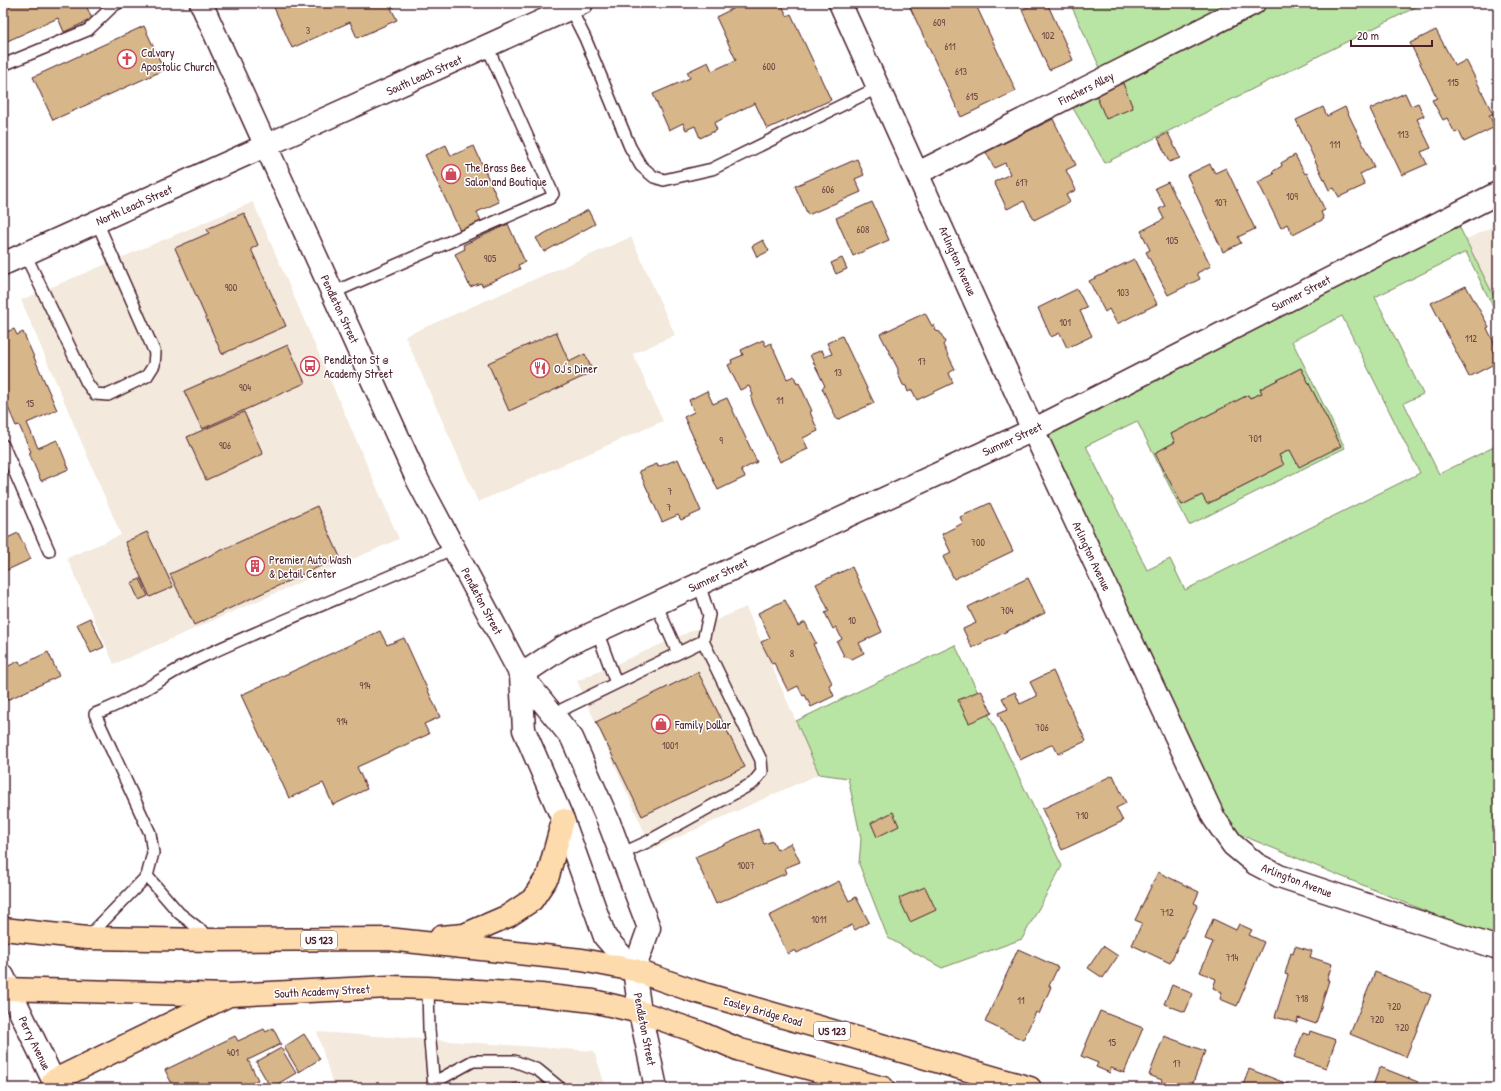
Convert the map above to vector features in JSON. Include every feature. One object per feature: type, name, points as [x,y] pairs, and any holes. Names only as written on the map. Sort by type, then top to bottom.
[{"type":"highway","points":[[388,940],[464,935],[508,916],[532,900],[548,876],[564,820]]},
{"type":"highway","name":"US 123","points":[[3,929],[87,938],[388,940],[582,960],[634,970]]},
{"type":"highway","name":"Easley Bridge Road","points":[[634,970],[694,991],[1030,1088]]},
{"type":"highway","name":"South Academy Street","points":[[5,985],[230,995],[389,987],[428,988],[541,995],[593,1002],[640,1012]]},
{"type":"highway","points":[[55,1085],[230,995]]},
{"type":"highway","points":[[640,1012],[701,1033],[740,1050],[883,1088]]},
{"type":"street","name":"Pendleton Street","points":[[201,3],[418,481],[521,675],[572,738],[621,854],[650,928],[634,970],[640,1012],[656,1088]]},
{"type":"street","name":"Arlington Avenue","points":[[840,3],[1033,430],[1214,818],[1233,845],[1256,864],[1279,876],[1498,948]]},
{"type":"street","name":"Finchers Alley","points":[[918,173],[1254,3]]},
{"type":"street","name":"South Leach Street","points":[[265,146],[576,6]]},
{"type":"street","name":"North Leach Street","points":[[3,264],[265,146]]},
{"type":"street","name":"Sumner Street","points":[[521,675],[563,647],[1033,430],[1498,193]]},
{"type":"street","name":"Pendleton Street","points":[[521,675],[524,730],[564,820],[605,937],[634,970]]},
{"type":"street","name":"Perry Avenue","points":[[5,985],[55,1085]]},
{"type":"lane","points":[[3,65],[88,30],[118,3]]},
{"type":"lane","points":[[576,6],[585,38],[630,147],[641,166],[654,177],[664,180],[712,169],[879,87]]},
{"type":"lane","points":[[332,293],[550,198],[553,194],[487,46]]},
{"type":"lane","points":[[25,254],[87,383],[95,394],[108,395],[147,376],[154,365],[155,353],[97,222]]},
{"type":"lane","points":[[3,445],[49,551]]},
{"type":"lane","points":[[87,938],[147,876],[153,853],[150,833],[95,714],[123,702],[170,673],[202,656],[322,604],[403,572],[454,548]]},
{"type":"lane","points":[[621,854],[647,842],[753,783],[762,772],[761,760],[703,641],[709,615],[699,584]]},
{"type":"lane","points":[[656,604],[678,653]]},
{"type":"lane","points":[[597,632],[616,683]]},
{"type":"lane","points":[[553,714],[703,641]]},
{"type":"lane","points":[[147,876],[178,913],[213,940]]},
{"type":"lane","points":[[428,988],[433,1086],[473,1061],[514,1061],[538,1070],[560,1086],[560,1088]]},
{"type":"shaded area","points":[[253,202],[399,539],[114,664],[67,558],[121,535],[21,300]]},
{"type":"shaded area","points":[[1498,224],[1498,307],[1465,240]]},
{"type":"shaded area","points":[[631,237],[675,335],[633,354],[663,421],[478,502],[405,336]]},
{"type":"shaded area","points":[[746,607],[819,774],[652,849],[577,681]]},
{"type":"shaded area","points":[[317,1032],[594,1051],[606,1088],[334,1088]]},
{"type":"green space","points":[[1070,3],[1424,3],[1105,163],[1063,91],[1102,72]]},
{"type":"green space","points":[[1455,218],[1498,305],[1498,317],[1466,252],[1375,297],[1423,394],[1404,403],[1439,474],[1498,445],[1498,941],[1217,825],[1034,417]],"holes":[[[1342,316],[1420,473],[1185,590],[1170,559],[1147,570],[1086,446],[1137,421],[1189,525],[1345,448],[1292,341]],[[1301,368],[1341,446],[1290,450],[1279,455],[1283,465],[1208,504],[1202,495],[1182,505],[1155,453],[1175,442],[1171,434],[1248,395],[1250,398],[1262,393],[1260,389]]]},
{"type":"green space","points":[[955,645],[1062,866],[1022,939],[942,968],[888,938],[859,864],[861,839],[848,778],[819,774],[796,721]]},
{"type":"building","points":[[14,3],[90,3],[86,5],[92,19],[64,32],[58,18],[3,43],[3,8]]},
{"type":"building","points":[[272,3],[402,3],[391,8],[397,20],[357,38],[350,22],[292,48]]},
{"type":"building","points":[[734,3],[781,3],[787,16],[791,14],[831,100],[767,129],[755,103],[714,123],[717,130],[700,138],[695,126],[686,130],[683,123],[669,130],[653,94],[690,78],[687,72],[708,62],[712,71],[736,60],[716,17],[736,7]]},
{"type":"building","points":[[908,3],[975,3],[1016,91],[961,117]]},
{"type":"building","points":[[1028,3],[1047,3],[1073,60],[1049,70],[1022,10],[1030,6]]},
{"type":"building","points":[[144,26],[164,70],[53,120],[33,77]]},
{"type":"building","points":[[1436,30],[1455,66],[1466,60],[1493,114],[1489,115],[1495,127],[1464,142],[1459,131],[1455,133],[1447,118],[1443,120],[1432,100],[1437,98],[1410,43]]},
{"type":"building","points":[[1122,81],[1133,108],[1106,119],[1095,93]]},
{"type":"building","points":[[1405,93],[1411,106],[1418,103],[1424,116],[1417,119],[1431,148],[1421,152],[1427,164],[1402,175],[1370,109]]},
{"type":"building","points":[[1323,107],[1327,116],[1345,107],[1374,167],[1360,174],[1365,185],[1339,197],[1334,188],[1329,190],[1296,120]]},
{"type":"building","points":[[1053,119],[1076,165],[1066,170],[1076,190],[1066,195],[1070,202],[1034,220],[1024,201],[1007,209],[994,182],[1010,174],[1005,163],[994,168],[986,152]]},
{"type":"building","points":[[1168,133],[1180,158],[1169,162],[1158,138]]},
{"type":"building","points":[[446,145],[451,156],[474,146],[499,202],[477,212],[482,223],[461,233],[425,155]]},
{"type":"building","points":[[1295,155],[1305,174],[1307,173],[1325,210],[1321,212],[1324,219],[1293,235],[1287,224],[1281,228],[1258,182],[1274,174],[1272,172],[1282,166],[1281,163]]},
{"type":"building","points":[[857,159],[864,175],[855,179],[861,192],[808,215],[795,186]]},
{"type":"building","points":[[1210,164],[1215,173],[1226,168],[1255,229],[1238,237],[1241,243],[1223,252],[1187,175]]},
{"type":"building","points":[[1168,182],[1211,266],[1197,273],[1200,279],[1168,295],[1146,252],[1150,250],[1141,231],[1164,219],[1159,209],[1165,206],[1155,188]]},
{"type":"building","points":[[872,202],[889,240],[853,256],[836,218]]},
{"type":"building","points":[[588,210],[595,224],[544,252],[536,238]]},
{"type":"building","points":[[244,213],[258,245],[251,249],[286,326],[222,354],[175,248],[209,233],[207,229]]},
{"type":"building","points":[[508,224],[525,262],[518,265],[520,269],[482,286],[481,283],[470,287],[455,254],[465,249],[463,245]]},
{"type":"building","points":[[763,240],[769,251],[757,257],[752,246]]},
{"type":"building","points":[[842,258],[847,269],[836,274],[831,263]]},
{"type":"building","points":[[1134,259],[1157,304],[1117,324],[1109,309],[1105,312],[1089,281]]},
{"type":"building","points":[[1466,286],[1489,327],[1487,328],[1497,349],[1493,351],[1498,359],[1498,362],[1469,377],[1431,303]]},
{"type":"building","points":[[1077,289],[1087,308],[1080,311],[1092,336],[1067,348],[1060,333],[1051,337],[1038,308]]},
{"type":"building","points":[[925,313],[932,326],[934,325],[936,331],[940,332],[945,342],[943,345],[955,369],[949,373],[953,383],[917,400],[912,390],[908,392],[906,386],[903,385],[898,374],[898,369],[880,334]]},
{"type":"building","points":[[14,329],[17,335],[23,332],[57,410],[27,423],[38,448],[57,440],[69,469],[41,481],[29,453],[31,452],[19,425],[16,426],[3,396],[3,333]]},
{"type":"building","name":"OJ's Diner","points":[[556,332],[569,362],[585,354],[593,372],[509,411],[488,363]]},
{"type":"building","points":[[842,336],[874,403],[837,420],[822,388],[825,386],[810,355],[822,350],[825,357],[832,354],[827,343]]},
{"type":"building","points":[[763,340],[766,346],[771,343],[787,379],[794,376],[797,384],[799,383],[812,411],[810,412],[818,431],[803,438],[808,449],[780,462],[753,404],[751,397],[753,395],[749,386],[740,390],[728,365],[732,363],[731,360],[743,355],[741,350]]},
{"type":"building","points":[[288,345],[305,383],[202,429],[184,391]]},
{"type":"building","points":[[1301,368],[1341,446],[1299,467],[1290,450],[1279,455],[1284,465],[1207,504],[1202,495],[1182,505],[1155,453],[1175,442],[1171,434],[1248,395],[1250,398],[1262,393],[1260,389]]},
{"type":"building","points":[[707,391],[713,404],[727,398],[757,462],[741,470],[745,477],[718,490],[684,417],[694,412],[689,400]]},
{"type":"building","points":[[244,412],[263,454],[206,480],[187,437]]},
{"type":"building","points":[[678,459],[701,511],[681,520],[678,515],[662,522],[639,471],[657,464],[658,467]]},
{"type":"building","points":[[990,503],[1013,551],[954,579],[943,557],[951,553],[942,534],[963,523],[960,517]]},
{"type":"building","name":"Premier Auto Wash & Detail Center","points":[[317,506],[340,557],[194,625],[170,574]]},
{"type":"building","points":[[147,532],[173,587],[150,597],[125,542]]},
{"type":"building","points":[[18,533],[31,559],[3,572],[3,540]]},
{"type":"building","points":[[852,567],[882,632],[859,643],[864,653],[852,659],[844,656],[837,642],[842,639],[836,627],[833,629],[825,613],[829,611],[816,584]]},
{"type":"building","points":[[1028,578],[1045,613],[972,648],[963,629],[976,623],[968,607]]},
{"type":"building","points":[[140,579],[148,596],[139,600],[131,583]]},
{"type":"building","points":[[785,600],[798,626],[805,622],[816,643],[813,644],[832,683],[829,685],[834,696],[811,707],[805,695],[803,696],[798,686],[788,691],[774,663],[772,664],[761,642],[770,638],[758,613]]},
{"type":"building","points":[[90,618],[104,647],[91,653],[77,624]]},
{"type":"building","points":[[380,631],[387,645],[404,638],[440,717],[424,724],[429,734],[357,767],[367,789],[333,805],[323,783],[289,798],[241,695]]},
{"type":"building","points":[[48,652],[59,676],[3,702],[3,665],[4,668],[19,661],[21,665]]},
{"type":"building","points":[[1053,671],[1086,741],[1058,754],[1053,744],[1020,760],[998,713],[1008,709],[1002,698],[1015,692],[1020,704],[1037,696],[1030,682]]},
{"type":"building","points":[[698,672],[745,767],[642,816],[596,722]]},
{"type":"building","points":[[981,690],[992,713],[969,723],[958,700]]},
{"type":"building","points":[[1113,775],[1126,803],[1116,808],[1123,821],[1062,850],[1042,809]]},
{"type":"building","points":[[893,812],[899,826],[877,837],[871,823]]},
{"type":"building","points":[[758,829],[764,844],[773,841],[777,850],[791,843],[800,862],[785,868],[787,873],[716,904],[695,857]]},
{"type":"building","points":[[1158,872],[1199,892],[1194,903],[1198,905],[1170,963],[1132,945],[1142,923],[1135,920]]},
{"type":"building","points":[[839,881],[849,901],[856,897],[869,922],[855,930],[852,925],[797,953],[795,950],[788,954],[769,916]]},
{"type":"building","points":[[925,887],[936,910],[910,922],[899,898]]},
{"type":"building","points":[[1213,919],[1236,930],[1239,924],[1252,930],[1249,935],[1264,942],[1237,1006],[1220,999],[1222,992],[1213,988],[1216,979],[1200,972],[1213,942],[1205,939]]},
{"type":"building","points":[[1103,946],[1118,956],[1103,978],[1088,968]]},
{"type":"building","points":[[1295,946],[1312,951],[1310,957],[1332,964],[1327,980],[1329,980],[1316,1024],[1298,1018],[1297,1023],[1275,1017],[1288,975],[1285,974],[1291,953],[1293,954]]},
{"type":"building","points":[[1018,949],[1058,967],[1049,986],[1051,987],[1039,1014],[1036,1012],[1023,1040],[985,1022]]},
{"type":"building","points":[[1375,972],[1431,995],[1406,1057],[1350,1034]]},
{"type":"building","points":[[1172,985],[1193,994],[1185,1012],[1164,1004]]},
{"type":"building","points":[[1100,1011],[1143,1028],[1124,1073],[1111,1068],[1110,1073],[1096,1067],[1098,1063],[1081,1056]]},
{"type":"building","points":[[273,1028],[281,1044],[248,1060],[258,1080],[242,1088],[174,1088],[165,1070],[235,1036],[238,1041],[264,1029],[266,1032]]},
{"type":"building","points":[[1310,1031],[1336,1040],[1326,1068],[1294,1057],[1303,1033],[1309,1035]]},
{"type":"building","points":[[304,1034],[320,1059],[299,1072],[284,1047]]},
{"type":"building","points":[[1164,1036],[1205,1051],[1191,1088],[1178,1085],[1177,1088],[1174,1088],[1161,1083],[1162,1080],[1149,1075]]},
{"type":"building","points":[[281,1048],[296,1073],[271,1088],[256,1062]]},
{"type":"building","points":[[1380,1067],[1418,1082],[1415,1088],[1372,1088]]},
{"type":"building","points":[[1249,1069],[1298,1088],[1242,1088]]},
{"type":"building","points":[[519,1082],[521,1088],[500,1088]]},
{"type":"place","name":"Calvary Apostolic Church","points":[[127,59]]},
{"type":"place","name":"The Brass Bee Salon and Boutique","points":[[451,174]]},
{"type":"place","name":"Pendleton St @ Academy Street","points":[[310,366]]},
{"type":"place","name":"OJ's Diner","points":[[540,368]]},
{"type":"place","name":"Premier Auto Wash & Detail Center","points":[[255,566]]},
{"type":"place","name":"Family Dollar","points":[[661,724]]}]
